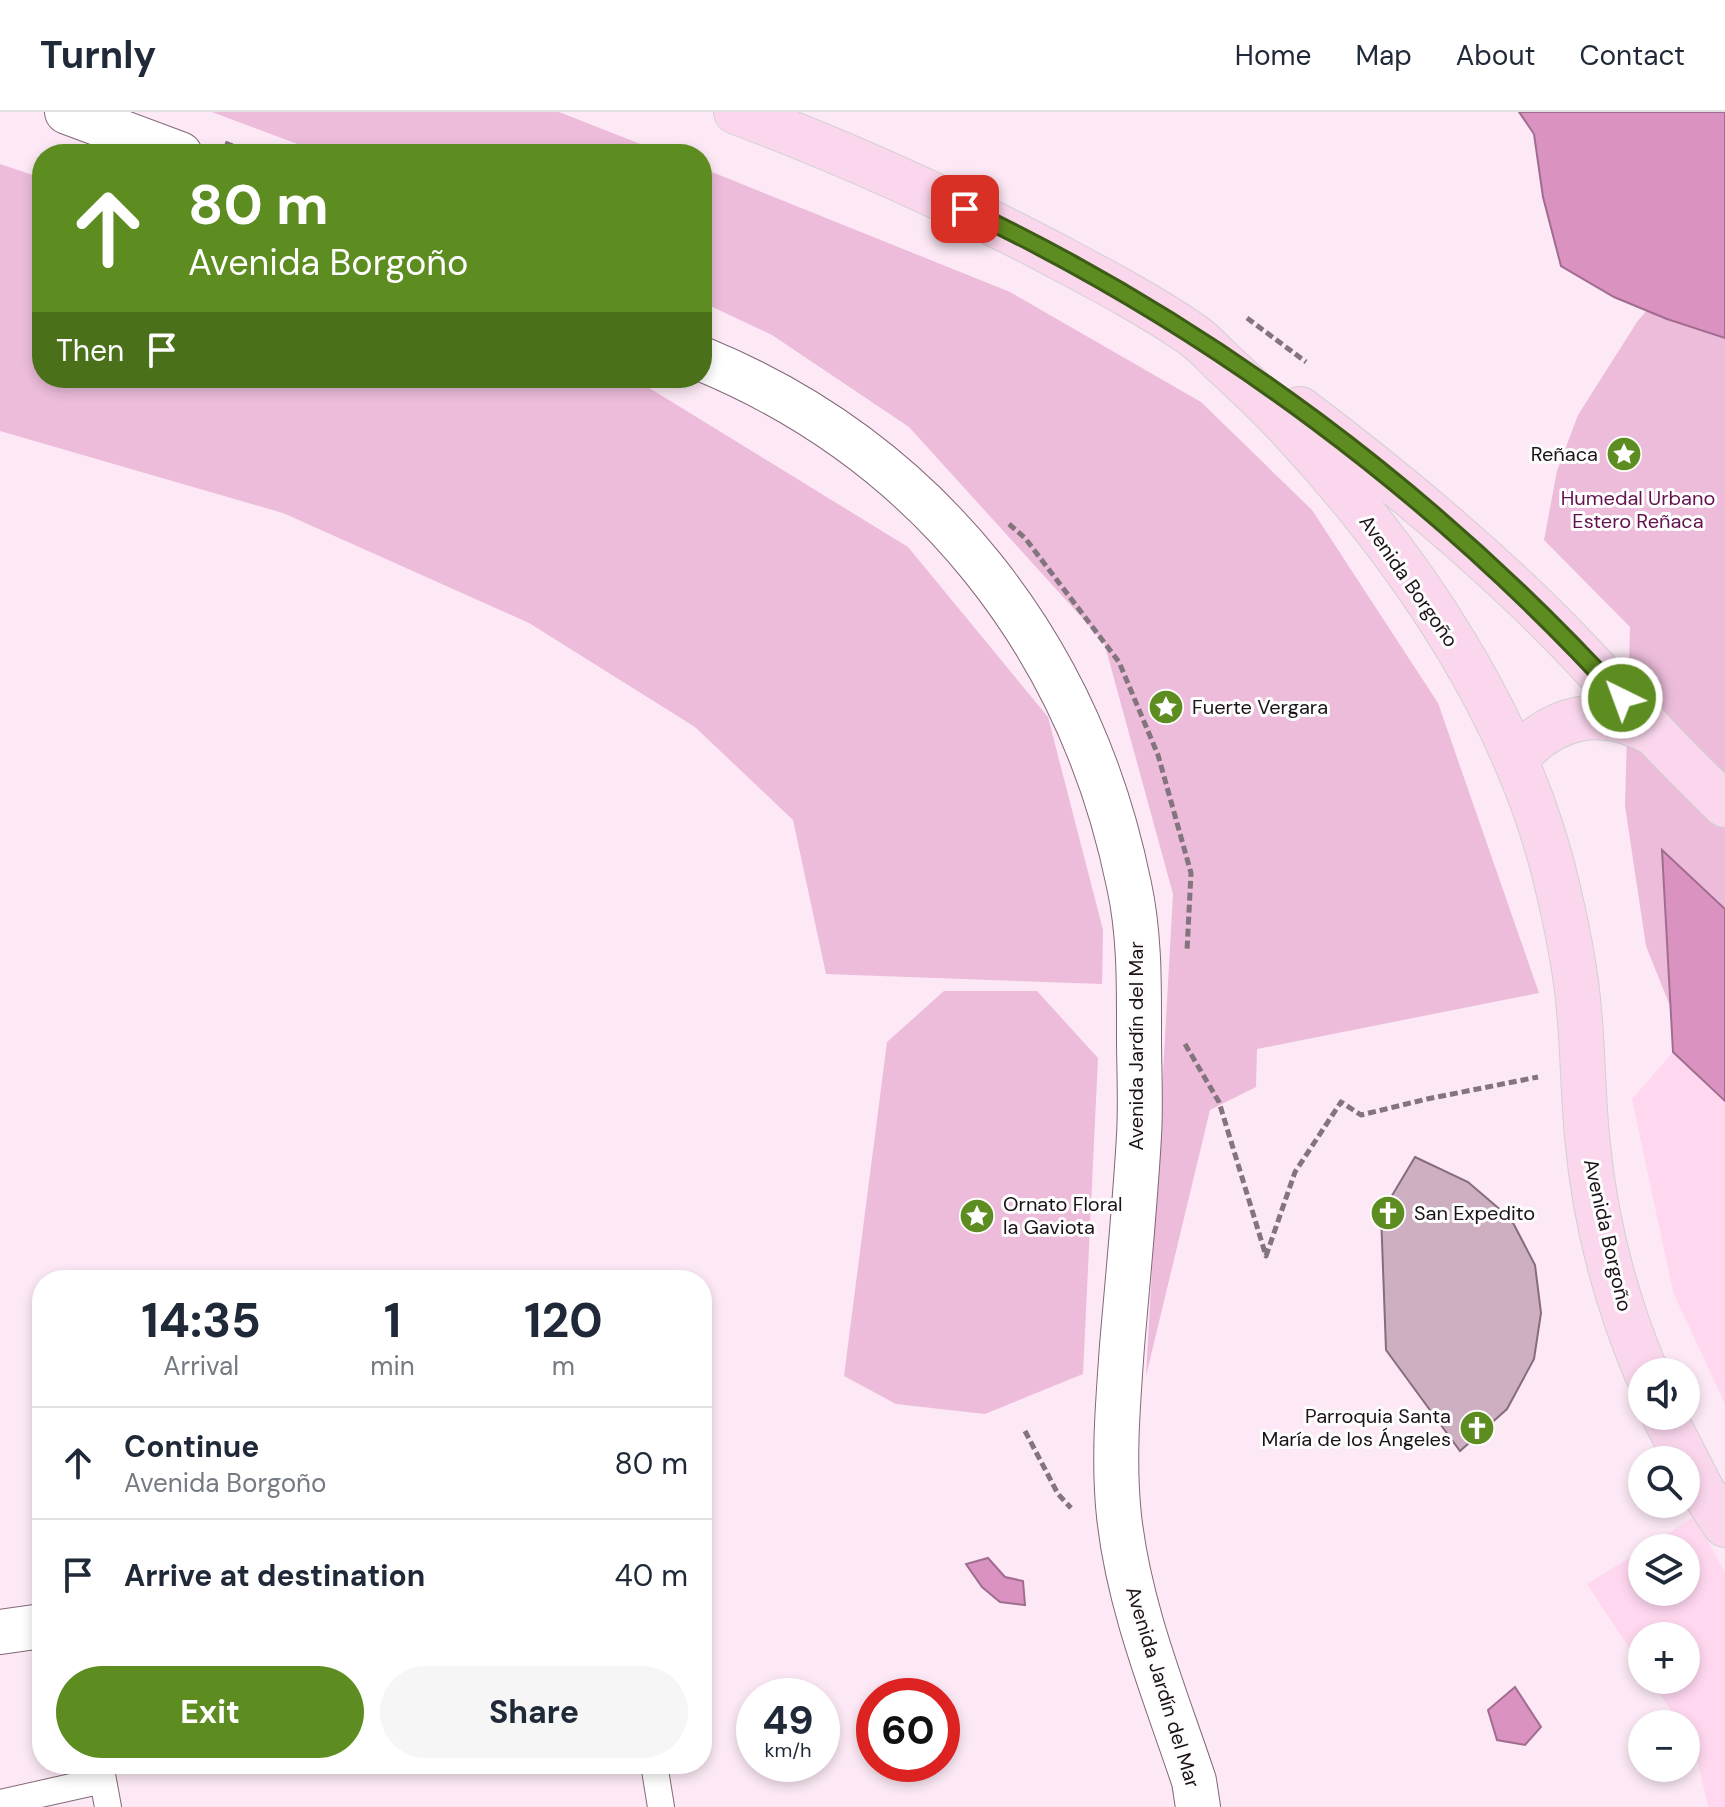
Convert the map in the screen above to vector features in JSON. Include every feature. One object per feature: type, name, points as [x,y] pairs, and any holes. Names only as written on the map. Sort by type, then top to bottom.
[{"type":"main road","name":"Avenida Borgoño","points":[[736,112],[889,174],[990,221],[1093,275],[1193,335],[1262,398],[1325,466],[1383,538],[1437,615],[1479,686],[1516,759],[1540,823],[1571,947],[1587,1138],[1597,1207],[1613,1274],[1640,1358]]},
{"type":"main road","points":[[1193,335],[1281,395],[1366,459],[1448,527],[1589,662],[1725,805]]},
{"type":"main road","points":[[1516,759],[1544,732],[1579,719],[1599,716],[1618,719],[1637,724],[1655,734]]},
{"type":"main road","points":[[1671,1430],[1702,1490],[1725,1525]]},
{"type":"street","points":[[67,112],[153,144]]},
{"type":"street","name":"Avenida Jardín del Mar","points":[[712,364],[773,393],[833,430],[890,472],[941,520],[988,574],[1030,631],[1064,692],[1093,755],[1118,834],[1130,888],[1139,957],[1139,1132],[1118,1397],[1116,1459],[1119,1515],[1141,1626],[1194,1781],[1198,1807]]},
{"type":"street","points":[[0,1632],[32,1627]]},
{"type":"lane","points":[[0,1803],[95,1774]]},
{"type":"lane","points":[[102,1774],[108,1807]]},
{"type":"lane","points":[[656,1774],[661,1807]]},
{"type":"path","points":[[1219,1102],[1266,1256],[1295,1172],[1341,1102],[1361,1115],[1583,1068]]},
{"type":"shaded area","points":[[1519,112],[1725,112],[1725,338],[1614,297],[1561,266],[1543,197],[1534,134]]},
{"type":"shaded area","points":[[1662,850],[1725,909],[1725,1101],[1673,1052]]},
{"type":"shaded area","points":[[1673,1052],[1725,1101],[1725,1404],[1673,1292],[1632,1099]]},
{"type":"shaded area","points":[[1695,1518],[1725,1572],[1725,1807],[1708,1807],[1700,1772],[1700,1710],[1671,1710],[1660,1694],[1700,1694],[1700,1622],[1628,1622],[1628,1646],[1587,1584],[1628,1559],[1628,1606],[1700,1606],[1700,1534],[1667,1534]]},
{"type":"shaded area","points":[[988,1558],[1005,1577],[1023,1581],[1025,1605],[1000,1602],[982,1587],[966,1564]]},
{"type":"shaded area","points":[[1515,1687],[1541,1727],[1525,1745],[1497,1740],[1488,1710]]},
{"type":"green space","points":[[212,112],[559,112],[641,144],[297,144]]},
{"type":"green space","points":[[0,164],[32,175],[32,388],[649,388],[908,547],[1048,717],[1103,930],[1102,984],[826,974],[793,820],[695,727],[529,623],[283,513],[0,431]]},
{"type":"green space","points":[[712,172],[1010,292],[1201,402],[1312,510],[1438,703],[1539,993],[1257,1049],[1256,1087],[1210,1110],[1146,1376],[1173,894],[1104,642],[909,427],[772,335],[712,307]]},
{"type":"green space","name":"Humedal Urbano Estero Reñaca","points":[[1725,251],[1725,1101],[1673,1052],[1670,1006],[1646,946],[1625,806],[1630,627],[1544,540],[1557,471],[1578,415],[1637,322],[1690,259]]},
{"type":"green space","name":"Ornato Floral la Gaviota","points":[[944,991],[1037,991],[1098,1058],[1083,1374],[985,1414],[896,1404],[844,1376],[887,1042]]},
{"type":"building","points":[[1415,1157],[1468,1182],[1511,1219],[1535,1265],[1541,1313],[1534,1359],[1507,1409],[1460,1451],[1386,1350],[1381,1214]]},
{"type":"place","name":"Reñaca","points":[[1624,454]]},
{"type":"place","name":"Fuerte Vergara","points":[[1166,707]]},
{"type":"place","name":"San Expedito","points":[[1388,1213]]},
{"type":"place","name":"Ornato Floral la Gaviota","points":[[977,1216]]},
{"type":"place","name":"Parroquia Santa María de los Ángeles","points":[[1477,1428]]},
{"type":"route","points":[[965,209],[1093,275],[1193,335],[1281,395],[1366,459],[1448,527],[1520,593],[1622,698]]}]
